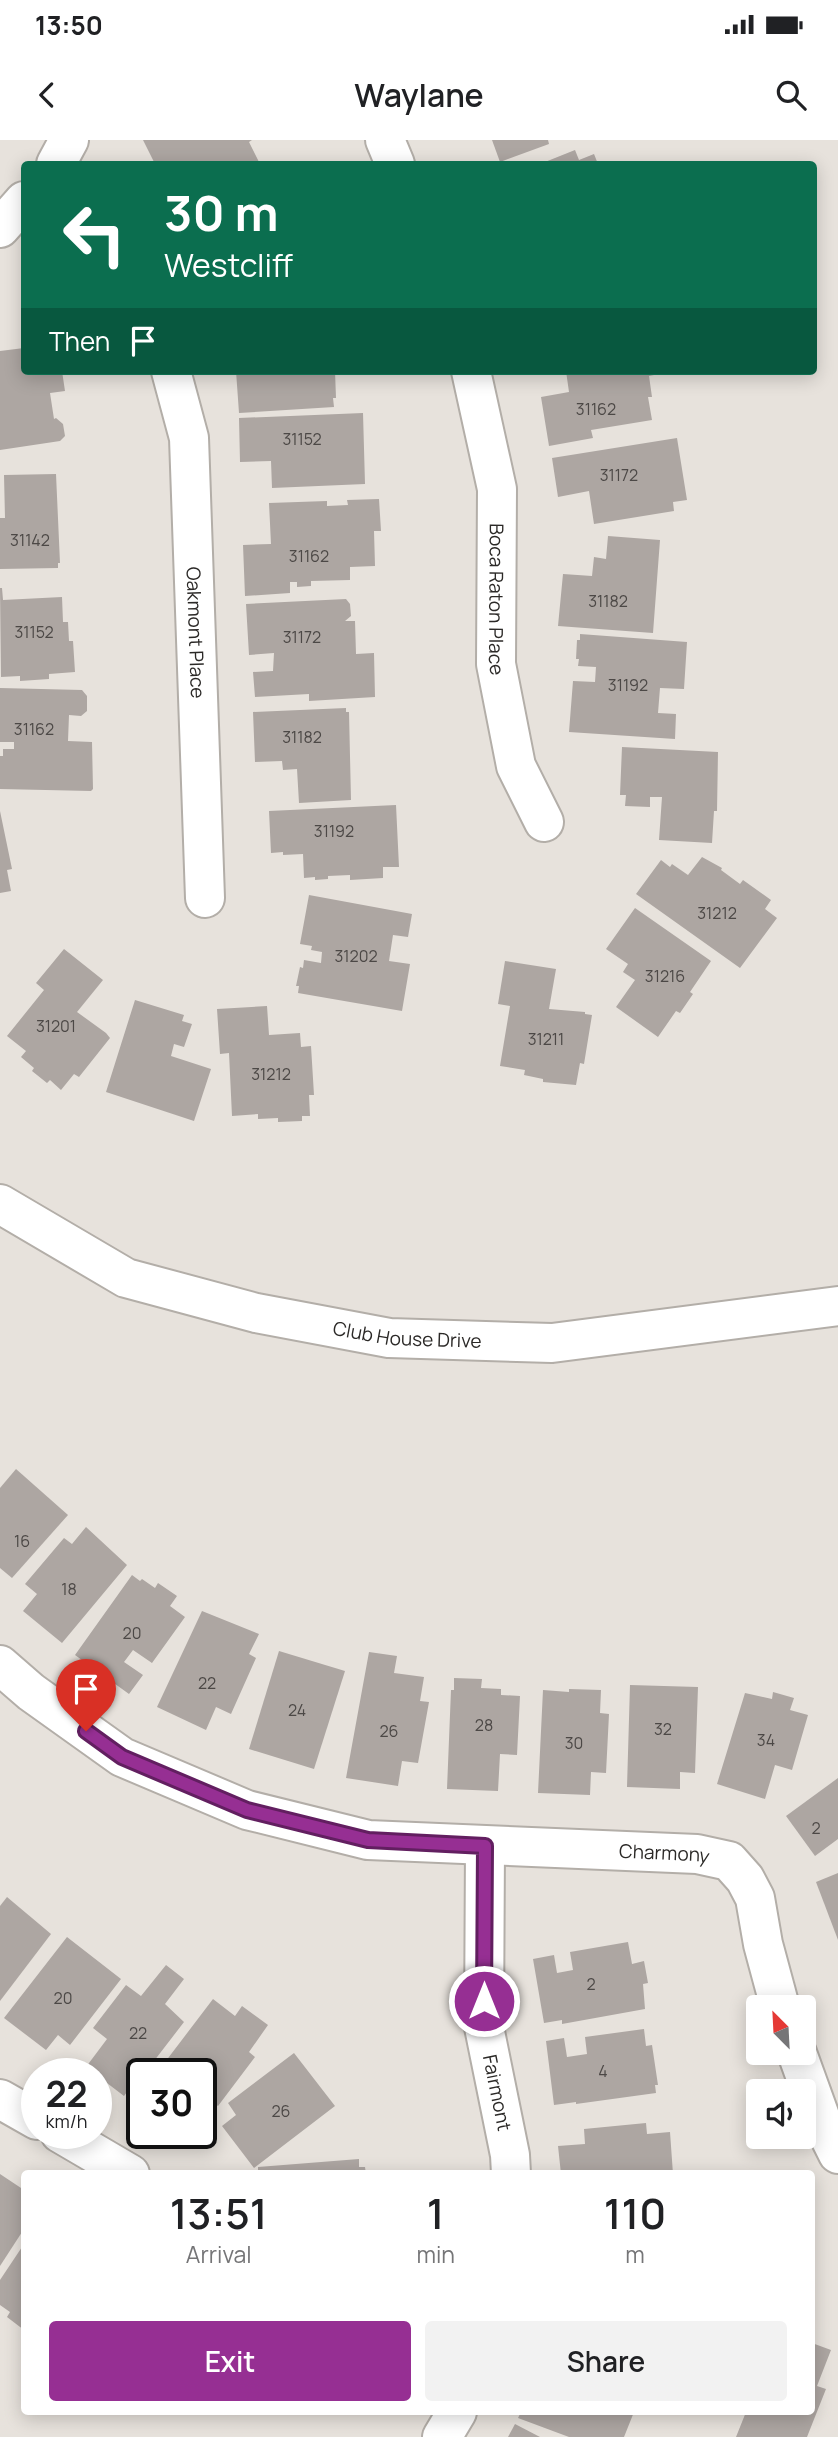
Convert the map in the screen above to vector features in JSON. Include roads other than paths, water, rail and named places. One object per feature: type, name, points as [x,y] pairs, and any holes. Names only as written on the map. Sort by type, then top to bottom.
[{"type":"street","points":[[58,161],[69,140]]},
{"type":"street","points":[[385,140],[394,161]]},
{"type":"street","points":[[0,229],[21,204]]},
{"type":"street","name":"Oakmont Place","points":[[172,375],[189,438],[205,898]]},
{"type":"street","name":"Boca Raton Place","points":[[472,375],[497,489],[496,664],[516,765],[544,822]]},
{"type":"street","name":"Club House Drive","points":[[0,1204],[127,1278],[256,1313],[389,1338],[552,1343],[838,1306]]},
{"type":"street","points":[[0,1665],[31,1692],[122,1757],[247,1810],[368,1840],[485,1846]]},
{"type":"street","name":"Charmony","points":[[485,1846],[697,1854],[729,1861],[745,1879],[755,1898],[763,1944],[777,1995]]},
{"type":"street","name":"Fairmont","points":[[485,1846],[484,2027],[511,2170]]},
{"type":"street","points":[[801,2065],[822,2122],[838,2154]]},
{"type":"street","points":[[0,2099],[21,2111]]},
{"type":"street","points":[[87,2149],[123,2170]]},
{"type":"street","points":[[442,2437],[455,2415]]}]
